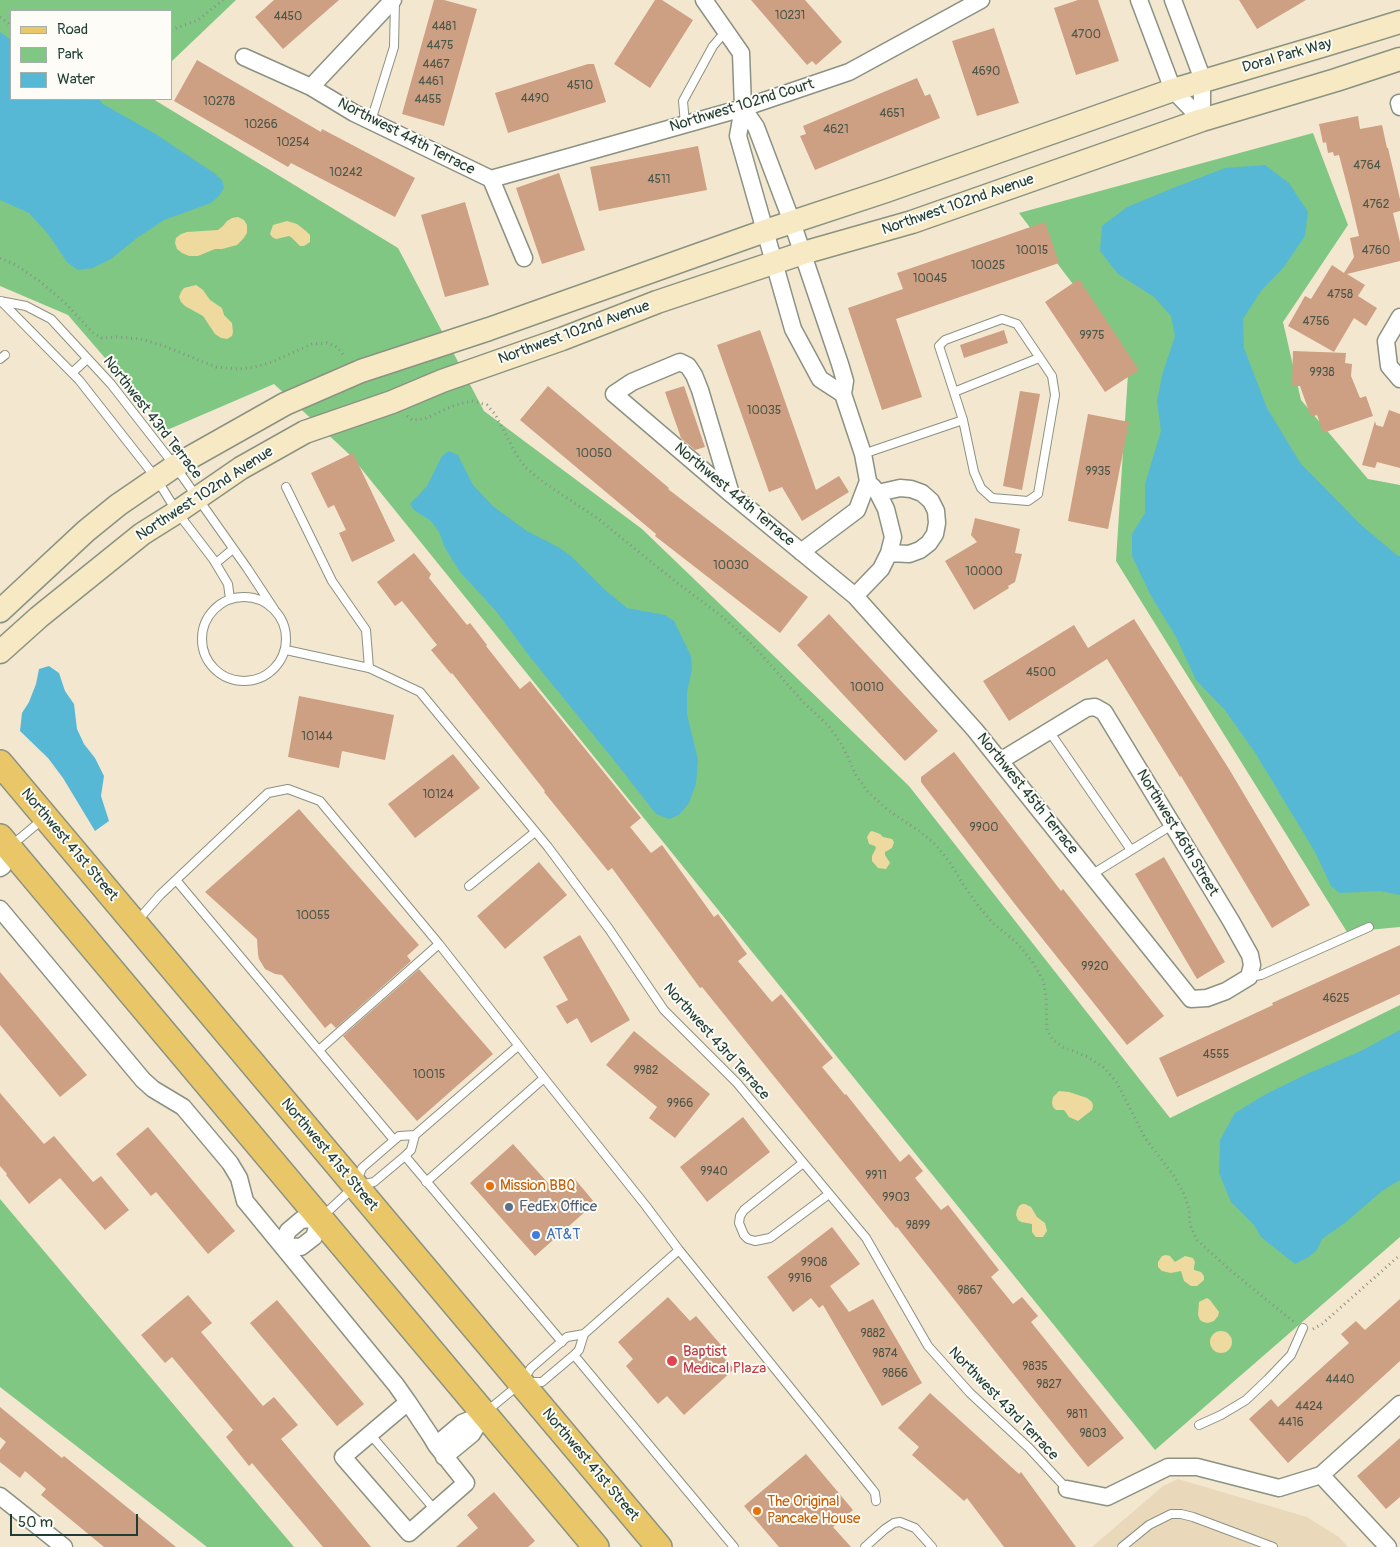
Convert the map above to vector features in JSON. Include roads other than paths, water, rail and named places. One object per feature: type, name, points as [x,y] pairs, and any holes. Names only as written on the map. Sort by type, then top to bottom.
[{"type":"main road","name":"Northwest 41st Street","points":[[0,763],[659,1547]]},
{"type":"main road","points":[[2,851],[320,1218],[596,1547]]},
{"type":"street","points":[[311,87],[394,0]]},
{"type":"street","points":[[704,0],[741,53],[743,108],[738,136],[793,329],[820,379],[843,394]]},
{"type":"street","name":"Northwest 102nd Court","points":[[491,179],[743,108],[849,72],[981,0]]},
{"type":"street","points":[[1139,0],[1173,90],[1202,120]]},
{"type":"street","points":[[1173,0],[1202,80],[1202,120]]},
{"type":"street","name":"Doral Park Way","points":[[1173,90],[1400,22]]},
{"type":"street","name":"Northwest 44th Terrace","points":[[244,57],[311,87],[354,113],[491,179],[524,258]]},
{"type":"street","name":"Northwest 102nd Avenue","points":[[0,652],[39,617],[142,534],[241,468],[305,432],[392,402],[442,381],[562,339],[657,302],[804,253],[912,222],[1202,120],[1400,59]]},
{"type":"street","points":[[0,611],[118,504],[165,472],[285,404],[362,371],[489,329],[1173,90]]},
{"type":"street","points":[[743,108],[756,127],[804,253],[845,381],[843,394],[873,487],[886,509],[893,537],[889,553],[881,568],[855,596]]},
{"type":"street","points":[[1400,317],[1386,341],[1388,366],[1400,379]]},
{"type":"street","name":"Northwest 44th Terrace","points":[[731,494],[700,390],[688,366],[680,362],[632,382],[614,394],[731,494],[855,596]]},
{"type":"street","points":[[801,552],[857,510],[873,487]]},
{"type":"street","points":[[873,487],[911,489],[922,493],[936,511],[937,523],[935,534],[929,543],[920,550],[909,554],[889,553]]},
{"type":"street","name":"Northwest 45th Terrace","points":[[855,596],[975,730],[1191,999],[1207,998],[1226,991],[1250,971]]},
{"type":"street","name":"Northwest 46th Street","points":[[1049,731],[1087,708],[1095,708],[1104,712],[1236,930],[1250,955],[1250,971]]},
{"type":"street","points":[[1000,761],[1049,731]]},
{"type":"street","points":[[0,909],[143,1080],[154,1089],[180,1104],[230,1163],[239,1178],[246,1202],[396,1385],[408,1402],[440,1451],[466,1483],[408,1533],[344,1457],[408,1402]]},
{"type":"street","points":[[282,1246],[301,1247],[314,1236],[320,1218]]},
{"type":"street","points":[[1067,1489],[1107,1497],[1168,1467],[1197,1467],[1279,1488],[1322,1475],[1400,1404]]},
{"type":"street","points":[[440,1451],[462,1423],[484,1414]]},
{"type":"street","points":[[1322,1475],[1388,1547]]},
{"type":"street","points":[[0,1496],[64,1547]]},
{"type":"lane","points":[[371,121],[394,47],[394,0]]},
{"type":"lane","points":[[685,124],[683,101],[713,46],[726,31]]},
{"type":"lane","points":[[0,301],[73,372],[165,472],[177,512],[216,563],[228,584],[230,599]]},
{"type":"lane","name":"Northwest 43rd Terrace","points":[[0,301],[26,306],[51,319],[111,384],[165,472],[198,498],[274,609]]},
{"type":"lane","points":[[1002,319],[1017,324],[1040,358],[1052,376],[1055,395],[1038,494],[1028,501],[992,498],[981,488],[974,472],[963,420],[939,346],[945,340],[1002,319]]},
{"type":"lane","points":[[954,392],[1040,358]]},
{"type":"lane","points":[[73,372],[87,359]]},
{"type":"lane","points":[[863,454],[963,420]]},
{"type":"lane","points":[[286,487],[332,581],[366,630],[369,668]]},
{"type":"lane","points":[[216,563],[234,549]]},
{"type":"lane","points":[[245,597],[261,600],[274,609],[285,628],[286,650],[274,671],[251,682],[226,679],[208,662],[201,638],[210,614],[230,599],[245,597]]},
{"type":"lane","name":"Northwest 43rd Terrace","points":[[286,650],[369,668],[420,692],[535,832],[609,929],[664,1010],[737,1083],[866,1238],[928,1346],[970,1393],[1030,1448],[1067,1489]]},
{"type":"lane","points":[[1049,731],[1131,850]]},
{"type":"lane","points":[[135,924],[160,895],[268,793],[288,789],[320,801],[439,944],[679,1250],[872,1489],[875,1493],[876,1501]]},
{"type":"lane","points":[[2,851],[45,818]]},
{"type":"lane","points":[[1091,875],[1172,825]]},
{"type":"lane","points":[[469,886],[535,832]]},
{"type":"lane","points":[[176,880],[394,1140]]},
{"type":"lane","points":[[1250,971],[1261,975],[1369,927]]},
{"type":"lane","points":[[319,1050],[439,944]]},
{"type":"lane","points":[[355,1186],[374,1182],[405,1156],[411,1150],[415,1135],[518,1046]]},
{"type":"lane","points":[[426,1182],[544,1078]]},
{"type":"lane","points":[[320,1218],[355,1186],[362,1168],[394,1140],[399,1136],[415,1135]]},
{"type":"lane","points":[[405,1156],[562,1342]]},
{"type":"lane","points":[[803,1163],[744,1210],[740,1216],[739,1223],[744,1235],[748,1239],[755,1241],[770,1238],[828,1194]]},
{"type":"lane","points":[[521,1383],[542,1382],[579,1350],[584,1334],[679,1250]]},
{"type":"lane","points":[[1199,1425],[1221,1415],[1246,1400],[1290,1355],[1303,1328]]},
{"type":"lane","points":[[484,1414],[521,1383],[531,1368],[567,1337],[584,1334]]},
{"type":"lane","points":[[574,1355],[734,1547]]},
{"type":"lane","points":[[370,1434],[435,1510]]},
{"type":"lane","points":[[1122,1547],[1143,1529],[1171,1514],[1193,1517],[1273,1547]]},
{"type":"lane","points":[[864,1547],[885,1528],[900,1522],[915,1528],[932,1547]]},
{"type":"water","points":[[0,32],[10,39],[10,100],[100,100],[103,104],[154,133],[214,173],[222,180],[224,188],[211,203],[164,220],[137,238],[111,259],[93,268],[78,270],[67,262],[48,234],[29,213],[0,200]]},
{"type":"water","points":[[1265,165],[1289,183],[1308,212],[1305,236],[1284,267],[1261,291],[1243,319],[1244,348],[1267,408],[1301,464],[1360,524],[1400,556],[1400,895],[1380,891],[1340,893],[1331,886],[1315,852],[1254,751],[1224,709],[1196,680],[1176,637],[1150,594],[1132,556],[1132,534],[1145,513],[1145,484],[1161,431],[1157,402],[1162,375],[1175,336],[1171,316],[1154,297],[1118,274],[1100,251],[1102,226],[1127,207],[1225,168]]},
{"type":"water","points":[[449,451],[458,455],[473,485],[494,507],[527,531],[571,556],[604,589],[627,608],[665,615],[674,621],[691,656],[692,670],[687,692],[687,714],[698,760],[696,784],[689,803],[679,815],[669,819],[656,814],[530,657],[496,611],[460,572],[445,548],[439,532],[431,521],[414,510],[410,504],[427,486],[442,456]]},
{"type":"water","points":[[49,666],[59,673],[65,691],[74,704],[77,729],[104,776],[101,796],[109,821],[95,831],[63,778],[48,758],[20,731],[22,713],[29,702],[36,684],[39,669]]},
{"type":"water","points":[[1400,1030],[1400,1180],[1382,1191],[1346,1222],[1322,1239],[1317,1250],[1309,1257],[1295,1264],[1261,1237],[1254,1225],[1231,1202],[1219,1173],[1220,1140],[1235,1113],[1266,1094],[1359,1052]]},
{"type":"place","name":"Mission BBQ","points":[[490,1186]]},
{"type":"place","name":"FedEx Office","points":[[509,1207]]},
{"type":"place","name":"AT&T","points":[[536,1235]]},
{"type":"place","name":"Baptist Medical Plaza","points":[[672,1361]]},
{"type":"place","name":"The Original Pancake House","points":[[757,1511]]}]
